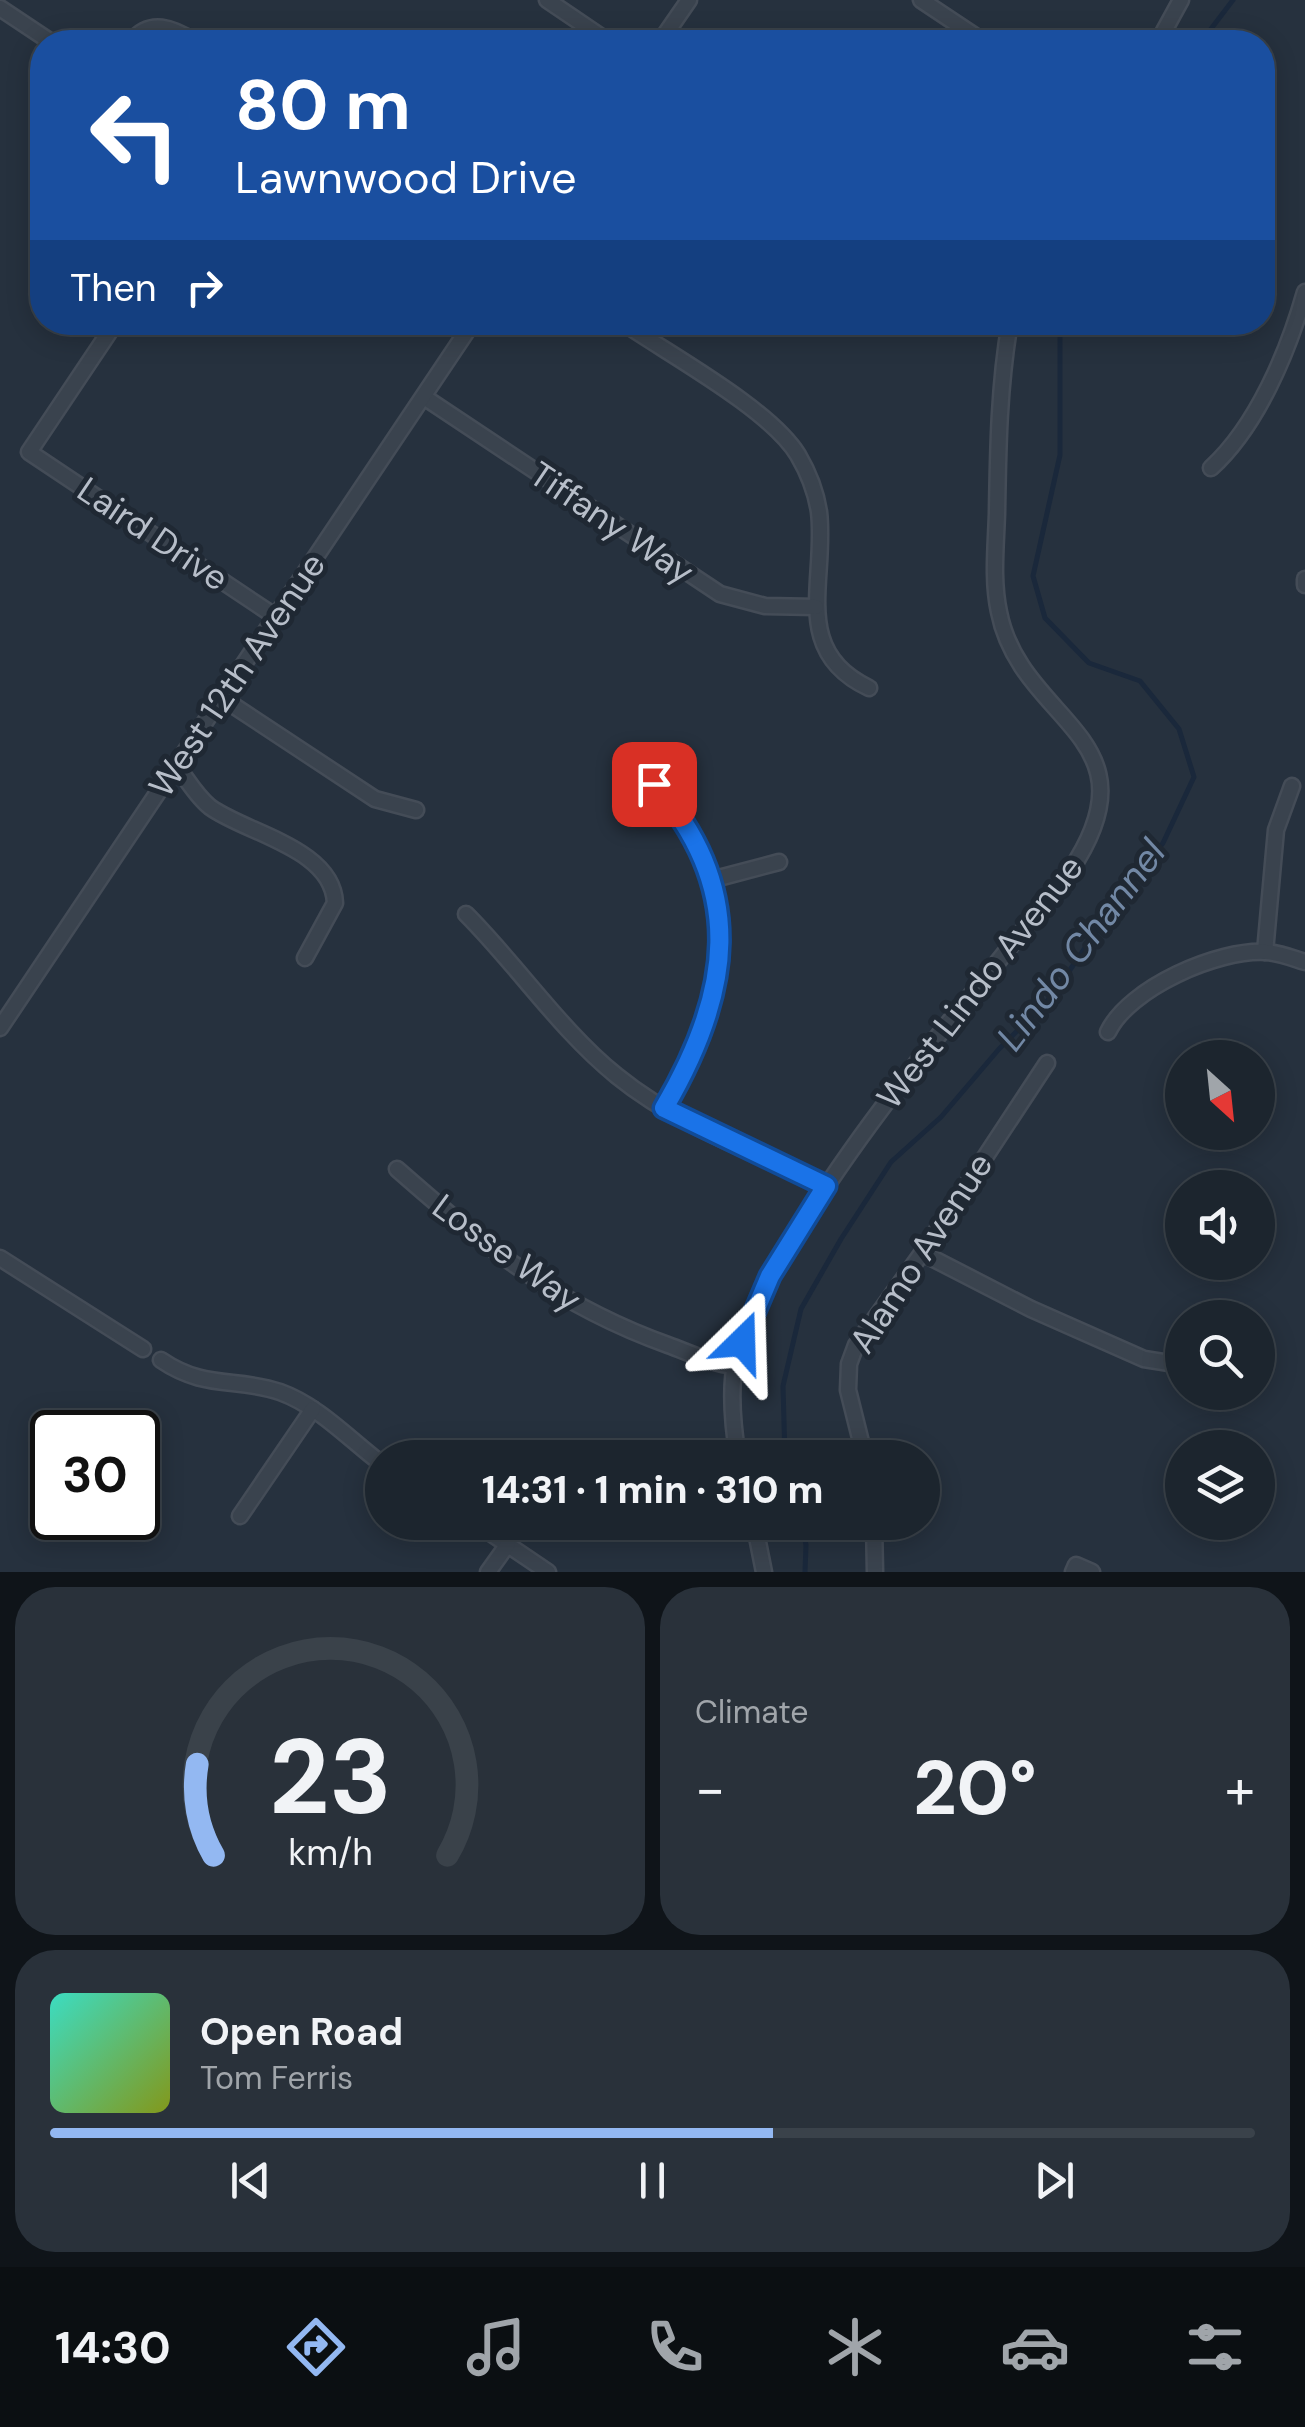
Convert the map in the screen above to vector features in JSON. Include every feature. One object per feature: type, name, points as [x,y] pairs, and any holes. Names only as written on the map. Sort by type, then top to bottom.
[{"type":"street","points":[[547,0],[591,30]]},
{"type":"street","points":[[668,30],[689,0]]},
{"type":"street","points":[[921,0],[966,30]]},
{"type":"street","points":[[1164,30],[1180,0]]},
{"type":"street","points":[[0,8],[33,30]]},
{"type":"street","points":[[146,30],[154,26],[177,30]]},
{"type":"street","points":[[1211,468],[1247,428],[1292,331],[1305,292]]},
{"type":"street","name":"Laird Drive","points":[[107,335],[30,452],[276,617]]},
{"type":"street","name":"West 12th Avenue","points":[[0,1028],[465,335]]},
{"type":"street","points":[[641,335],[744,404],[774,427],[795,450],[810,478],[818,510],[816,607],[820,632],[830,656],[844,674],[869,688]]},
{"type":"street","name":"West Lindo Avenue","points":[[737,1440],[735,1366],[764,1289],[826,1186],[942,1028],[1070,871],[1099,815],[1101,787],[1090,751],[1023,669],[1008,642],[999,612],[999,443],[1009,335]]},
{"type":"street","name":"Tiffany Way","points":[[424,397],[720,594],[764,606],[816,607]]},
{"type":"street","points":[[222,698],[375,799],[416,810]]},
{"type":"street","points":[[176,764],[209,806],[292,849],[329,884],[335,903],[305,958]]},
{"type":"street","points":[[654,784],[692,832],[711,880],[720,932],[702,1036],[664,1108]]},
{"type":"street","points":[[1266,952],[1276,830],[1292,786]]},
{"type":"street","points":[[711,880],[778,862]]},
{"type":"street","points":[[466,914],[602,1063],[664,1108],[826,1186]]},
{"type":"street","points":[[1108,1032],[1126,1007],[1177,976],[1216,960],[1266,952],[1305,962]]},
{"type":"street","name":"Alamo Avenue","points":[[860,1440],[848,1390],[852,1354],[1047,1063]]},
{"type":"street","name":"Losse Way","points":[[398,1169],[491,1250],[563,1299],[634,1332],[735,1366]]},
{"type":"street","points":[[922,1252],[1031,1309],[1144,1359],[1165,1362]]},
{"type":"street","points":[[0,1258],[143,1348]]},
{"type":"street","points":[[161,1360],[192,1378],[270,1389],[313,1409],[365,1450]]},
{"type":"street","points":[[240,1516],[313,1409]]},
{"type":"street","points":[[502,1540],[548,1572]]},
{"type":"street","points":[[758,1540],[764,1572]]},
{"type":"street","points":[[874,1540],[875,1572]]},
{"type":"street","points":[[488,1572],[508,1544]]},
{"type":"street","points":[[1074,1568],[1092,1572]]},
{"type":"waterway","name":"Lindo Channel","points":[[1210,30],[1233,0]]},
{"type":"waterway","name":"Lindo Channel","points":[[784,1440],[783,1386],[801,1309],[841,1239],[891,1162],[941,1117],[999,1049],[1052,996],[1163,843],[1194,777],[1179,729],[1140,681],[1089,663],[1045,618],[1033,576],[1060,455],[1060,335]]},
{"type":"waterway","name":"Lindo Channel","points":[[805,1540],[805,1572]]},
{"type":"route","points":[[654,784],[684,820],[699,846],[716,898],[720,932],[716,975],[702,1036],[664,1108],[826,1186],[770,1276],[742,1342]]}]
